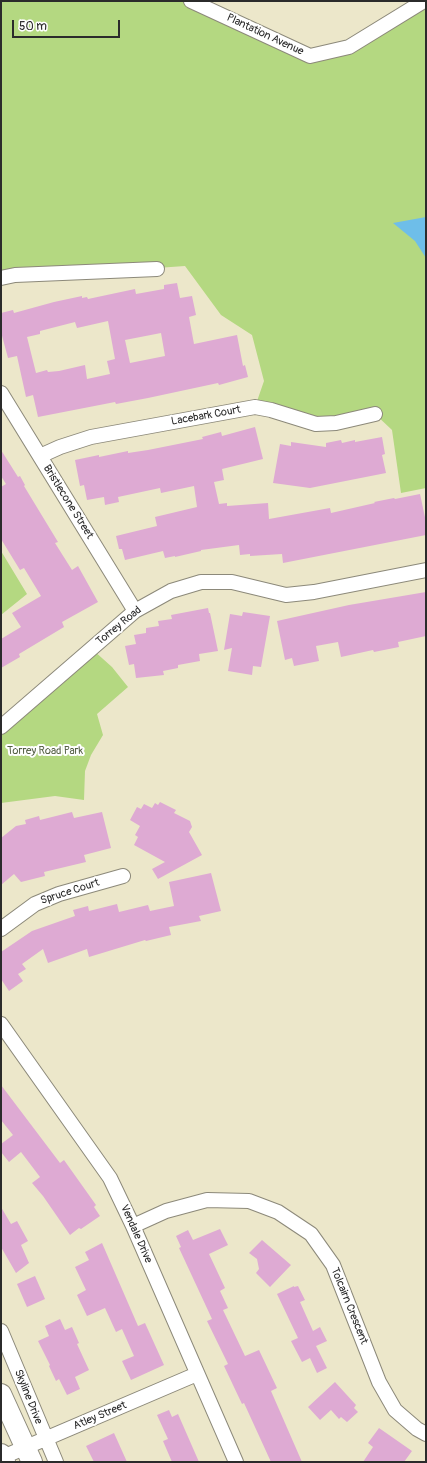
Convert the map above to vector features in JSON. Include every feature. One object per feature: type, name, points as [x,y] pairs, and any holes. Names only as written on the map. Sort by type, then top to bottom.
[{"type":"main road","points":[[1,1394],[29,1455]]},
{"type":"street","name":"Plantation Avenue","points":[[191,1],[310,56],[349,47],[424,1]]},
{"type":"street","points":[[1,278],[16,275],[156,269]]},
{"type":"street","name":"Bristlecone Street","points":[[1,393],[135,611]]},
{"type":"street","name":"Lacebark Court","points":[[40,456],[60,447],[91,437],[255,407],[271,410],[316,424],[336,422],[374,414]]},
{"type":"street","name":"Torrey Road","points":[[3,720],[135,611],[171,591],[201,582],[232,582],[286,596],[426,570]]},
{"type":"street","name":"Spruce Court","points":[[1,929],[35,904],[59,894],[123,876]]},
{"type":"street","name":"Vendale Drive","points":[[1,1024],[110,1178],[133,1226],[236,1462]]},
{"type":"street","name":"Tolcairn Crescent","points":[[133,1226],[166,1211],[207,1200],[249,1201],[278,1212],[311,1234],[333,1265],[380,1382],[395,1410],[426,1434]]},
{"type":"street","name":"Skyline Drive","points":[[1,1331],[56,1462]]},
{"type":"street","name":"Atley Street","points":[[3,1458],[29,1455],[46,1440],[197,1374]]},
{"type":"green space","points":[[1,1],[191,1],[310,56],[349,47],[426,1],[426,488],[401,493],[392,430],[375,414],[336,423],[255,407],[264,381],[252,335],[221,315],[185,266],[1,279]]},
{"type":"green space","points":[[1,551],[27,594],[1,615]]},
{"type":"green space","name":"Torrey Road Park","points":[[93,650],[112,667],[128,687],[97,714],[103,735],[91,755],[85,771],[84,800],[55,796],[1,803],[1,730]]},
{"type":"water","points":[[426,217],[426,258],[415,241],[393,223]]},
{"type":"building","points":[[177,283],[180,298],[192,296],[196,315],[189,317],[194,344],[237,335],[243,366],[245,365],[248,377],[219,385],[218,383],[148,398],[116,404],[115,402],[38,417],[33,395],[26,397],[17,356],[8,358],[1,332],[1,313],[13,310],[14,313],[82,296],[82,298],[87,297],[88,299],[135,289],[136,294],[164,289],[164,285]],"holes":[[[108,321],[115,359],[107,361],[110,374],[87,379],[85,365],[59,371],[48,372],[47,370],[36,373],[27,337],[40,334],[40,331],[75,322],[77,328]],[[161,333],[165,356],[130,363],[125,340]]]},
{"type":"building","points":[[255,427],[263,459],[222,469],[224,480],[214,482],[219,504],[227,503],[227,506],[268,503],[269,519],[330,508],[331,513],[375,503],[374,502],[420,494],[426,522],[426,535],[283,563],[282,554],[250,556],[250,554],[240,555],[239,545],[201,550],[165,558],[163,551],[125,560],[122,549],[119,549],[116,536],[157,526],[155,517],[197,507],[194,486],[161,493],[160,488],[118,497],[119,502],[105,505],[104,497],[87,500],[84,485],[80,486],[75,460],[128,451],[128,453],[148,450],[203,439],[202,437],[221,432],[222,436]]},
{"type":"building","points":[[382,437],[385,454],[382,455],[386,473],[310,488],[273,483],[280,444],[291,446],[291,442],[326,447],[326,443],[341,440],[342,443]]},
{"type":"building","points":[[1,450],[18,477],[20,476],[25,485],[24,486],[58,542],[55,543],[72,570],[78,566],[98,602],[62,622],[64,627],[19,654],[20,657],[1,668],[1,639],[21,627],[12,613],[41,596],[24,568],[20,570],[1,539],[1,487],[6,484],[1,476]]},
{"type":"building","points":[[426,592],[426,636],[398,642],[399,647],[374,652],[373,650],[341,657],[338,642],[316,646],[319,661],[294,666],[292,658],[285,660],[277,621],[349,605]]},
{"type":"building","points":[[208,608],[218,651],[199,654],[200,661],[178,665],[178,668],[163,671],[164,675],[136,678],[134,664],[129,665],[125,646],[136,644],[134,635],[146,633],[146,628],[159,626],[158,621],[172,619],[171,615]]},
{"type":"building","points":[[243,612],[270,616],[261,667],[253,666],[252,675],[228,671],[232,648],[224,650],[230,614],[242,616]]},
{"type":"building","points":[[160,802],[176,810],[174,813],[190,821],[192,827],[189,832],[202,855],[158,879],[152,869],[165,862],[134,845],[138,837],[135,835],[140,826],[130,820],[137,807],[141,809],[144,804],[152,808],[155,803],[158,805]]},
{"type":"building","points":[[72,812],[74,818],[102,812],[111,848],[84,855],[86,862],[44,872],[45,876],[21,882],[14,874],[1,885],[1,838],[16,826],[26,824],[25,820],[39,816],[40,820]]},
{"type":"building","points":[[211,873],[221,911],[199,916],[201,921],[169,927],[171,935],[145,940],[89,957],[87,949],[48,963],[43,949],[22,964],[26,969],[18,974],[23,981],[9,991],[1,979],[1,952],[32,931],[75,916],[73,910],[88,906],[89,911],[117,904],[119,912],[148,905],[150,911],[174,906],[169,882]]},
{"type":"building","points":[[1,1085],[60,1163],[64,1160],[96,1205],[94,1207],[100,1216],[70,1235],[43,1196],[32,1183],[40,1177],[21,1152],[9,1162],[1,1152],[1,1144],[13,1135],[1,1120]]},
{"type":"building","points":[[1,1207],[11,1224],[17,1221],[28,1241],[21,1245],[29,1263],[16,1273],[1,1247]]},
{"type":"building","points":[[220,1229],[228,1245],[209,1254],[225,1288],[220,1291],[228,1308],[223,1310],[245,1356],[259,1350],[277,1388],[271,1391],[302,1462],[271,1462],[244,1403],[242,1404],[224,1366],[228,1364],[207,1321],[212,1319],[179,1248],[181,1247],[176,1236],[188,1230],[193,1240]]},
{"type":"building","points":[[262,1240],[291,1265],[270,1287],[256,1273],[259,1269],[257,1259],[249,1253]]},
{"type":"building","points":[[102,1243],[138,1326],[145,1323],[164,1365],[131,1380],[122,1361],[134,1356],[122,1329],[116,1332],[105,1308],[87,1316],[77,1295],[86,1290],[75,1267],[89,1260],[85,1252]]},
{"type":"building","points":[[35,1276],[45,1299],[27,1307],[17,1284]]},
{"type":"building","points":[[294,1286],[298,1286],[305,1300],[300,1302],[313,1331],[320,1327],[327,1341],[316,1346],[327,1368],[317,1373],[310,1358],[302,1362],[291,1341],[298,1338],[277,1294]]},
{"type":"building","points":[[60,1319],[65,1330],[72,1327],[79,1343],[77,1344],[89,1370],[75,1377],[80,1389],[67,1395],[59,1379],[56,1381],[38,1341],[49,1336],[45,1326]]},
{"type":"building","points":[[335,1382],[356,1405],[354,1408],[358,1412],[347,1422],[341,1417],[339,1419],[331,1410],[320,1420],[308,1407]]},
{"type":"building","points":[[169,1410],[172,1417],[178,1414],[199,1462],[172,1462],[163,1441],[168,1439],[157,1415]]},
{"type":"building","points":[[379,1428],[412,1451],[404,1462],[363,1462],[373,1447],[368,1443]]},
{"type":"building","points":[[114,1433],[127,1462],[94,1462],[86,1446]]}]
